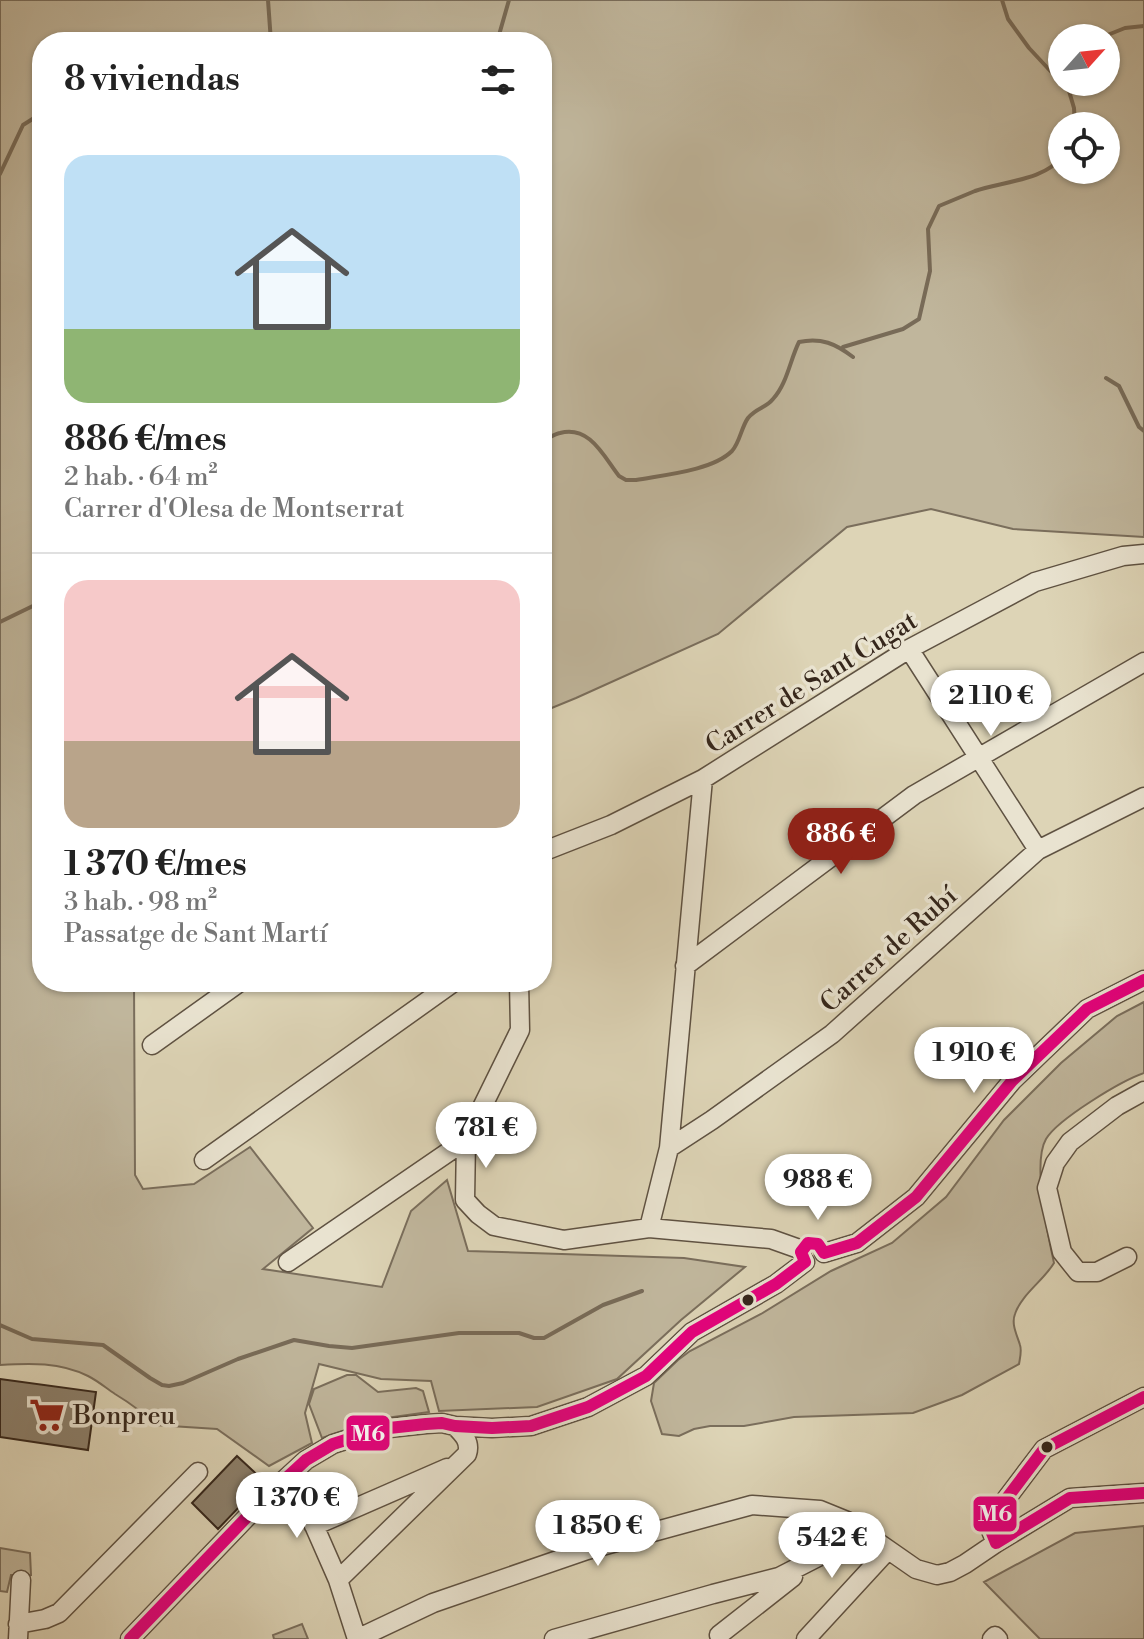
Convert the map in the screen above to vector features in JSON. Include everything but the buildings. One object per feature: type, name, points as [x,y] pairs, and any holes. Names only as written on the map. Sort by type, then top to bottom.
[{"type":"street","name":"Carrer de Sant Cugat","points":[[649,1228],[669,1148],[703,779],[909,649],[1035,582],[1123,556],[1144,554]]},
{"type":"street","points":[[909,649],[1038,850]]},
{"type":"street","points":[[685,966],[914,795],[1144,662]]},
{"type":"street","points":[[552,848],[611,825],[703,779]]},
{"type":"street","name":"Carrer de Rubí","points":[[669,1148],[832,1034],[1038,850],[1144,797]]},
{"type":"street","points":[[130,1639],[273,1490],[294,1480],[306,1460],[333,1444],[380,1429],[442,1423],[492,1428],[531,1426],[588,1407],[646,1376],[692,1332],[776,1284],[803,1256],[806,1244],[812,1242],[820,1245],[824,1253],[857,1243],[916,1197],[1012,1081],[1087,1009],[1144,980]]},
{"type":"street","points":[[152,1045],[226,992]]},
{"type":"street","points":[[204,1160],[440,992]]},
{"type":"street","points":[[519,992],[520,1030],[466,1140],[465,1200],[478,1214],[494,1226],[564,1240],[649,1228],[771,1239],[786,1242],[803,1256]]},
{"type":"street","points":[[1127,1257],[1097,1272],[1078,1272],[1062,1252],[1047,1188],[1055,1163],[1070,1142],[1117,1106],[1144,1091]]},
{"type":"street","points":[[288,1262],[466,1140]]},
{"type":"street","points":[[996,1543],[988,1523],[1044,1449],[1144,1397]]},
{"type":"street","points":[[455,1426],[465,1437],[469,1448]]},
{"type":"street","points":[[336,1575],[492,1428]]},
{"type":"street","points":[[314,1526],[457,1464]]},
{"type":"street","points":[[21,1580],[18,1631],[59,1613],[198,1472]]},
{"type":"street","points":[[294,1480],[336,1575],[357,1639],[433,1603],[587,1550],[752,1505],[820,1510],[847,1521],[916,1569],[937,1575],[950,1572],[1070,1498],[1144,1493]]},
{"type":"street","points":[[554,1639],[576,1636],[779,1577],[818,1557],[837,1538],[847,1521]]},
{"type":"street","points":[[806,1639],[888,1550]]},
{"type":"street","points":[[719,1635],[793,1578],[793,1570]]},
{"type":"shaded area","points":[[0,0],[1144,0],[1144,537],[1013,529],[931,509],[847,527],[718,634],[552,708],[552,32],[32,32],[32,992],[134,992],[135,1175],[143,1189],[194,1184],[250,1147],[313,1228],[263,1269],[382,1287],[411,1211],[447,1180],[468,1251],[684,1258],[745,1267],[617,1379],[537,1407],[439,1411],[431,1381],[381,1379],[319,1364],[305,1413],[312,1443],[269,1466],[217,1429],[155,1425],[95,1380],[77,1371],[45,1364],[0,1365]]},
{"type":"shaded area","points":[[1144,1002],[1144,1073],[1076,1111],[1046,1139],[1042,1150],[1042,1200],[1054,1263],[1022,1300],[1015,1314],[1014,1326],[1021,1350],[1019,1364],[962,1395],[913,1413],[794,1417],[744,1426],[710,1426],[679,1436],[662,1434],[651,1401],[654,1383],[678,1360],[831,1271],[892,1243],[946,1197],[1004,1120],[1061,1063],[1117,1016]]},
{"type":"shaded area","points":[[347,1375],[356,1375],[378,1392],[416,1388],[423,1391],[429,1412],[379,1419],[322,1438],[309,1404],[314,1389]]},
{"type":"shaded area","points":[[1144,1526],[1144,1639],[1040,1639],[984,1582],[1075,1533]]},
{"type":"shaded area","points":[[0,1548],[30,1553],[31,1575],[11,1575],[7,1592],[0,1591]]},
{"type":"shaded area","points":[[302,1624],[308,1639],[274,1639],[273,1635]]},
{"type":"waterway","points":[[268,0],[270,32]]},
{"type":"waterway","points":[[500,32],[509,0]]},
{"type":"waterway","points":[[1002,0],[1008,19],[1029,48],[1069,91],[1074,112]]},
{"type":"waterway","points":[[1120,30],[1144,26]]},
{"type":"waterway","points":[[0,174],[23,125],[32,119]]},
{"type":"waterway","points":[[843,347],[903,329],[919,319],[930,271],[928,229],[939,206],[975,191],[1048,169]]},
{"type":"waterway","points":[[552,437],[571,432],[588,438],[619,476],[626,480],[700,468],[732,451],[748,418],[778,393],[799,342],[814,340],[828,343],[853,357]]},
{"type":"waterway","points":[[1106,378],[1119,386],[1139,427],[1144,431]]},
{"type":"waterway","points":[[0,622],[32,606]]},
{"type":"waterway","points":[[0,1325],[32,1339],[103,1345],[150,1378],[169,1386],[294,1340],[352,1348],[459,1333],[519,1333],[544,1338],[603,1305],[642,1291]]},
{"type":"transit line","name":"M6","points":[[130,1639],[269,1494],[306,1460],[333,1444],[380,1429],[426,1424],[492,1428],[531,1426],[588,1407],[646,1376],[692,1332],[776,1284],[805,1262],[801,1252],[808,1243],[818,1244],[824,1253],[857,1243],[916,1197],[1012,1081],[1087,1009],[1144,980]]},
{"type":"transit line","name":"M6","points":[[1144,1397],[1044,1449],[988,1523],[996,1543],[1070,1498],[1144,1493]]},
{"type":"place","name":"Bonpreu","points":[[47,1415]]}]
